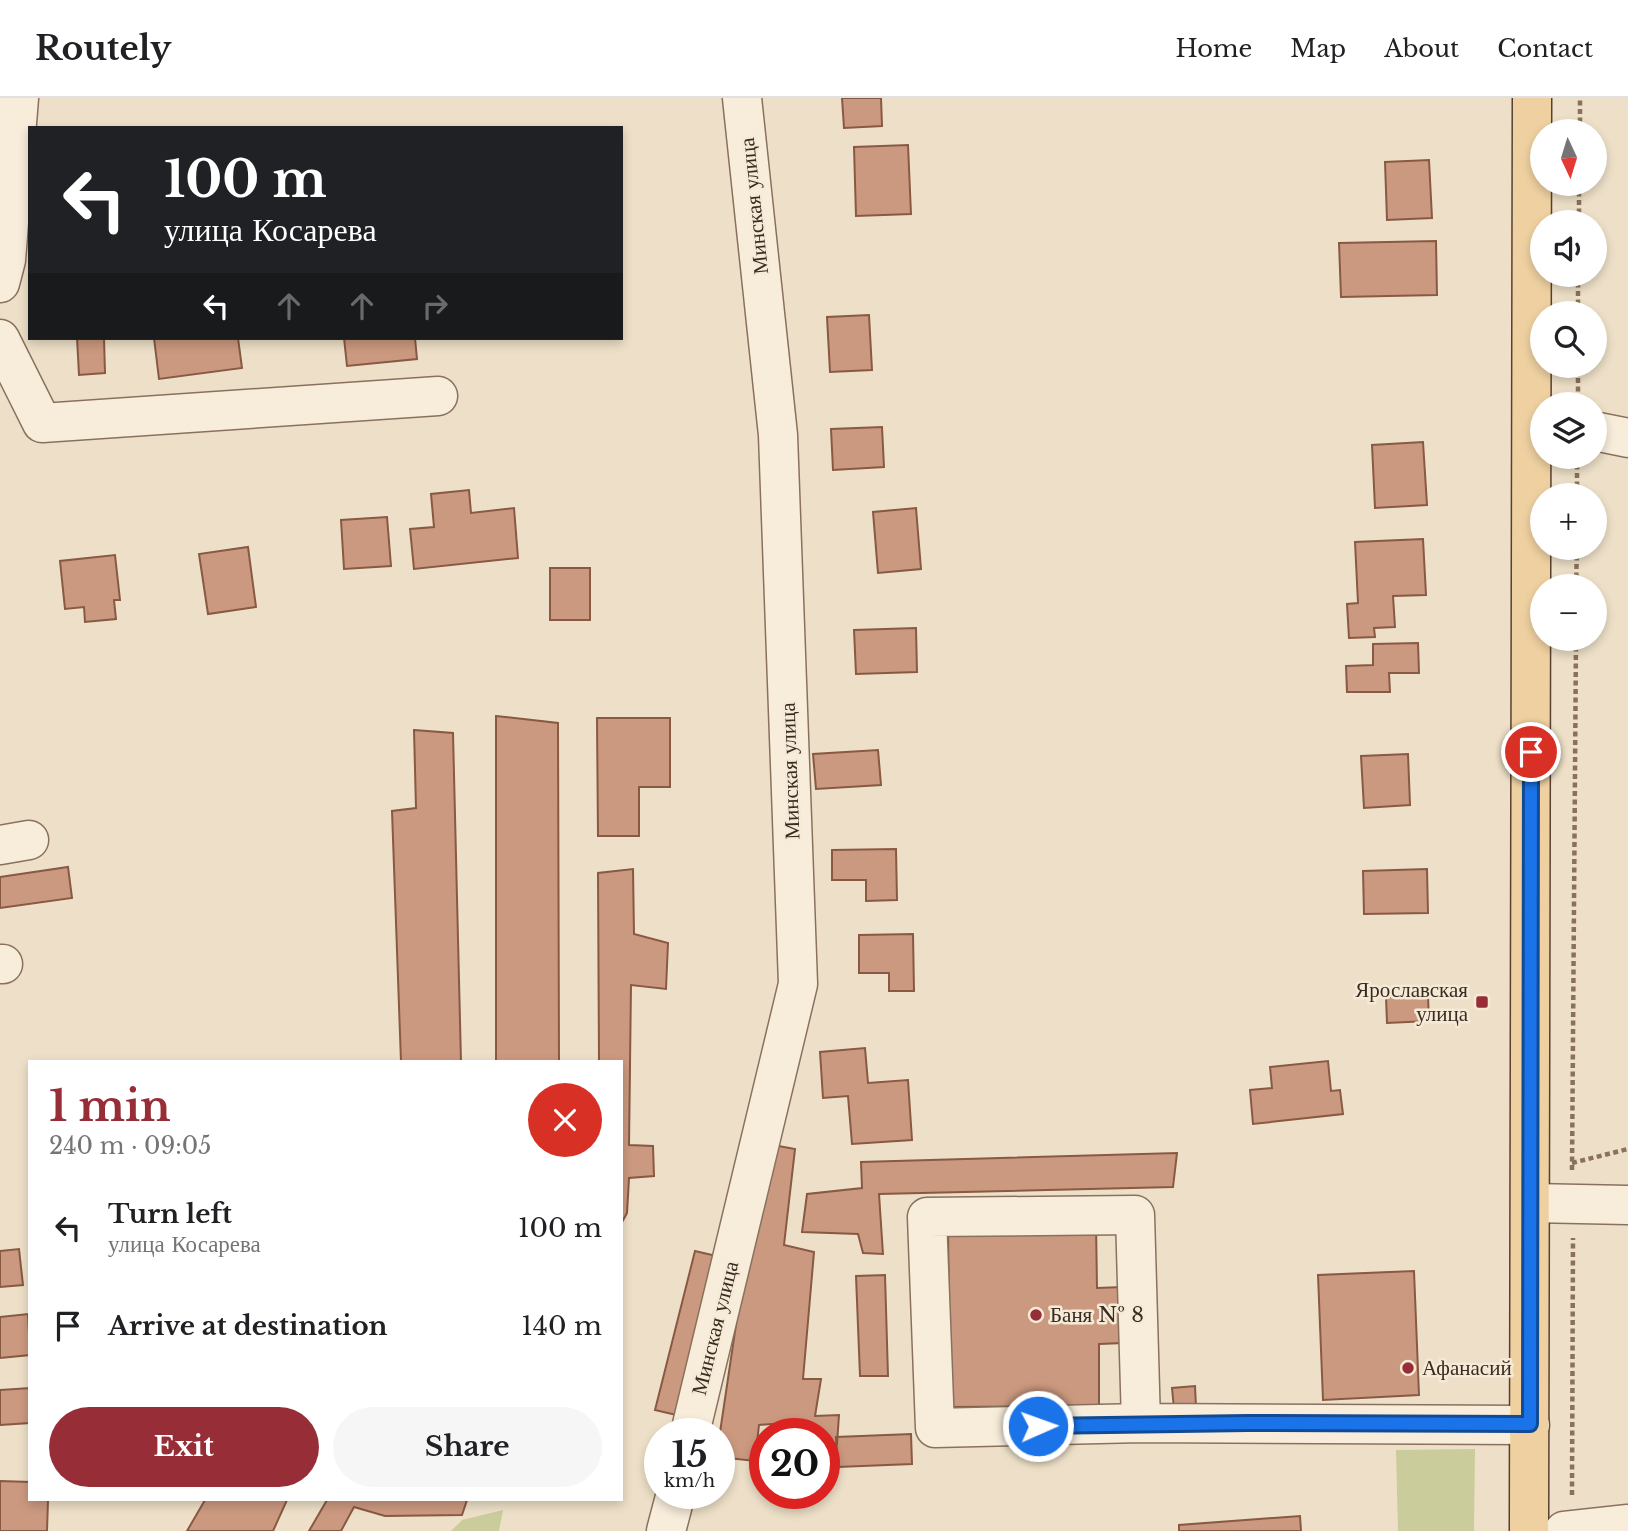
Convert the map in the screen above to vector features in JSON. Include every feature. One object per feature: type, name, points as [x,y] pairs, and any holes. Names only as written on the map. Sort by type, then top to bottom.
[{"type":"main road","points":[[1532,98],[1536,392]]},
{"type":"main road","points":[[1529,1531],[1536,469]]},
{"type":"street","points":[[0,283],[6,260],[19,98]]},
{"type":"street","name":"Минская улица","points":[[694,1418],[798,984],[778,435],[742,98]]},
{"type":"street","points":[[0,339],[42,423],[438,396]]},
{"type":"street","points":[[1607,434],[1628,438]]},
{"type":"street","points":[[1531,1203],[1628,1205]]},
{"type":"street","points":[[1141,1423],[1135,1215],[927,1217],[935,1428],[1141,1423],[1530,1424]]},
{"type":"street","points":[[666,1531],[672,1509]]},
{"type":"street","points":[[1568,1531],[1628,1524]]},
{"type":"path","points":[[1580,98],[1580,119]]},
{"type":"path","points":[[1568,1531],[1574,1203],[1572,1163],[1576,651]]},
{"type":"path","points":[[1572,1163],[1628,1149]]},
{"type":"green space","points":[[1475,1449],[1474,1531],[1398,1531],[1396,1450]]},
{"type":"green space","points":[[503,1510],[499,1531],[451,1531],[462,1520]]},
{"type":"building","points":[[842,98],[881,98],[882,126],[844,128]]},
{"type":"building","points":[[908,145],[911,214],[856,216],[854,147]]},
{"type":"building","points":[[1429,160],[1432,218],[1387,220],[1385,162]]},
{"type":"building","points":[[1436,241],[1437,295],[1341,297],[1339,243]]},
{"type":"building","points":[[869,315],[872,370],[830,372],[827,317]]},
{"type":"building","points":[[77,340],[104,340],[105,373],[79,375]]},
{"type":"building","points":[[154,340],[238,340],[242,368],[159,379]]},
{"type":"building","points":[[344,340],[415,340],[417,359],[347,366]]},
{"type":"building","points":[[882,427],[884,467],[833,470],[831,429]]},
{"type":"building","points":[[1423,442],[1427,505],[1375,508],[1372,445]]},
{"type":"building","points":[[469,490],[471,513],[514,508],[518,558],[414,569],[410,529],[434,527],[431,494]]},
{"type":"building","points":[[916,508],[921,569],[878,573],[873,512]]},
{"type":"building","points":[[387,517],[391,566],[344,569],[341,520]]},
{"type":"building","points":[[1423,539],[1426,595],[1393,596],[1395,627],[1374,628],[1375,637],[1349,638],[1347,604],[1358,603],[1355,542]]},
{"type":"building","points":[[248,547],[256,607],[208,614],[199,554]]},
{"type":"building","points":[[115,555],[120,600],[114,600],[116,619],[85,622],[84,607],[65,609],[60,561]]},
{"type":"building","points":[[550,568],[590,568],[590,620],[550,620]]},
{"type":"building","points":[[916,628],[917,672],[856,674],[854,630]]},
{"type":"building","points":[[1418,643],[1419,673],[1389,673],[1390,692],[1347,692],[1346,666],[1373,665],[1373,644]]},
{"type":"building","points":[[496,716],[558,723],[559,1060],[496,1060]]},
{"type":"building","points":[[597,718],[670,718],[670,787],[639,787],[639,836],[598,836]]},
{"type":"building","points":[[414,730],[453,733],[461,1060],[401,1060],[392,811],[416,808]]},
{"type":"building","points":[[878,750],[881,785],[816,789],[813,754]]},
{"type":"building","points":[[1408,754],[1410,805],[1364,808],[1361,756]]},
{"type":"building","points":[[896,849],[897,900],[866,901],[866,880],[832,880],[832,850]]},
{"type":"building","points":[[68,867],[72,898],[0,908],[0,877]]},
{"type":"building","points":[[633,869],[634,934],[668,943],[666,989],[631,985],[629,1145],[653,1146],[654,1176],[629,1178],[627,1213],[623,1220],[623,1060],[599,1060],[598,873]]},
{"type":"building","points":[[1427,869],[1428,913],[1364,914],[1363,871]]},
{"type":"building","points":[[913,934],[914,991],[889,991],[889,973],[859,973],[859,935]]},
{"type":"building","points":[[1428,996],[1429,1021],[1387,1023],[1386,997]]},
{"type":"building","points":[[865,1048],[868,1083],[908,1080],[912,1140],[852,1144],[848,1096],[823,1098],[820,1052]]},
{"type":"building","points":[[1328,1061],[1331,1091],[1340,1090],[1343,1114],[1253,1124],[1250,1090],[1272,1088],[1270,1067]]},
{"type":"building","points":[[768,1144],[795,1149],[784,1245],[814,1252],[803,1379],[821,1379],[815,1416],[839,1415],[839,1418],[749,1418],[749,1460],[735,1459],[735,1418],[722,1418],[752,1217]]},
{"type":"building","points":[[1177,1153],[1173,1187],[879,1194],[883,1254],[863,1253],[858,1234],[802,1232],[807,1194],[862,1188],[861,1162]]},
{"type":"building","name":"Баня № 8","points":[[1096,1223],[1097,1288],[1123,1287],[1123,1343],[1099,1344],[1099,1406],[950,1407],[948,1224]]},
{"type":"building","points":[[19,1249],[23,1285],[0,1287],[0,1251]]},
{"type":"building","points":[[695,1251],[725,1258],[685,1417],[655,1410]]},
{"type":"building","points":[[1414,1271],[1419,1395],[1323,1400],[1318,1275]]},
{"type":"building","points":[[885,1275],[888,1376],[860,1376],[856,1276]]},
{"type":"building","points":[[28,1314],[28,1355],[0,1358],[0,1317]]},
{"type":"building","points":[[1195,1386],[1196,1407],[1174,1409],[1172,1388]]},
{"type":"building","points":[[28,1388],[28,1423],[0,1425],[0,1390]]},
{"type":"building","points":[[911,1434],[912,1464],[840,1467],[840,1437]]},
{"type":"building","points":[[0,1481],[28,1482],[28,1501],[48,1501],[47,1531],[0,1531]]},
{"type":"building","points":[[204,1501],[287,1501],[273,1531],[187,1531]]},
{"type":"building","points":[[326,1501],[467,1501],[462,1515],[385,1516],[354,1507],[341,1531],[309,1531]]},
{"type":"building","points":[[1300,1516],[1301,1531],[1179,1531],[1179,1525]]},
{"type":"place","name":"Ярославская улица","points":[[1482,1002]]},
{"type":"place","name":"Баня № 8","points":[[1036,1315]]},
{"type":"place","name":"Афанасий","points":[[1408,1368]]},
{"type":"route","points":[[1038,1426],[1141,1423],[1530,1424],[1531,752]]}]
